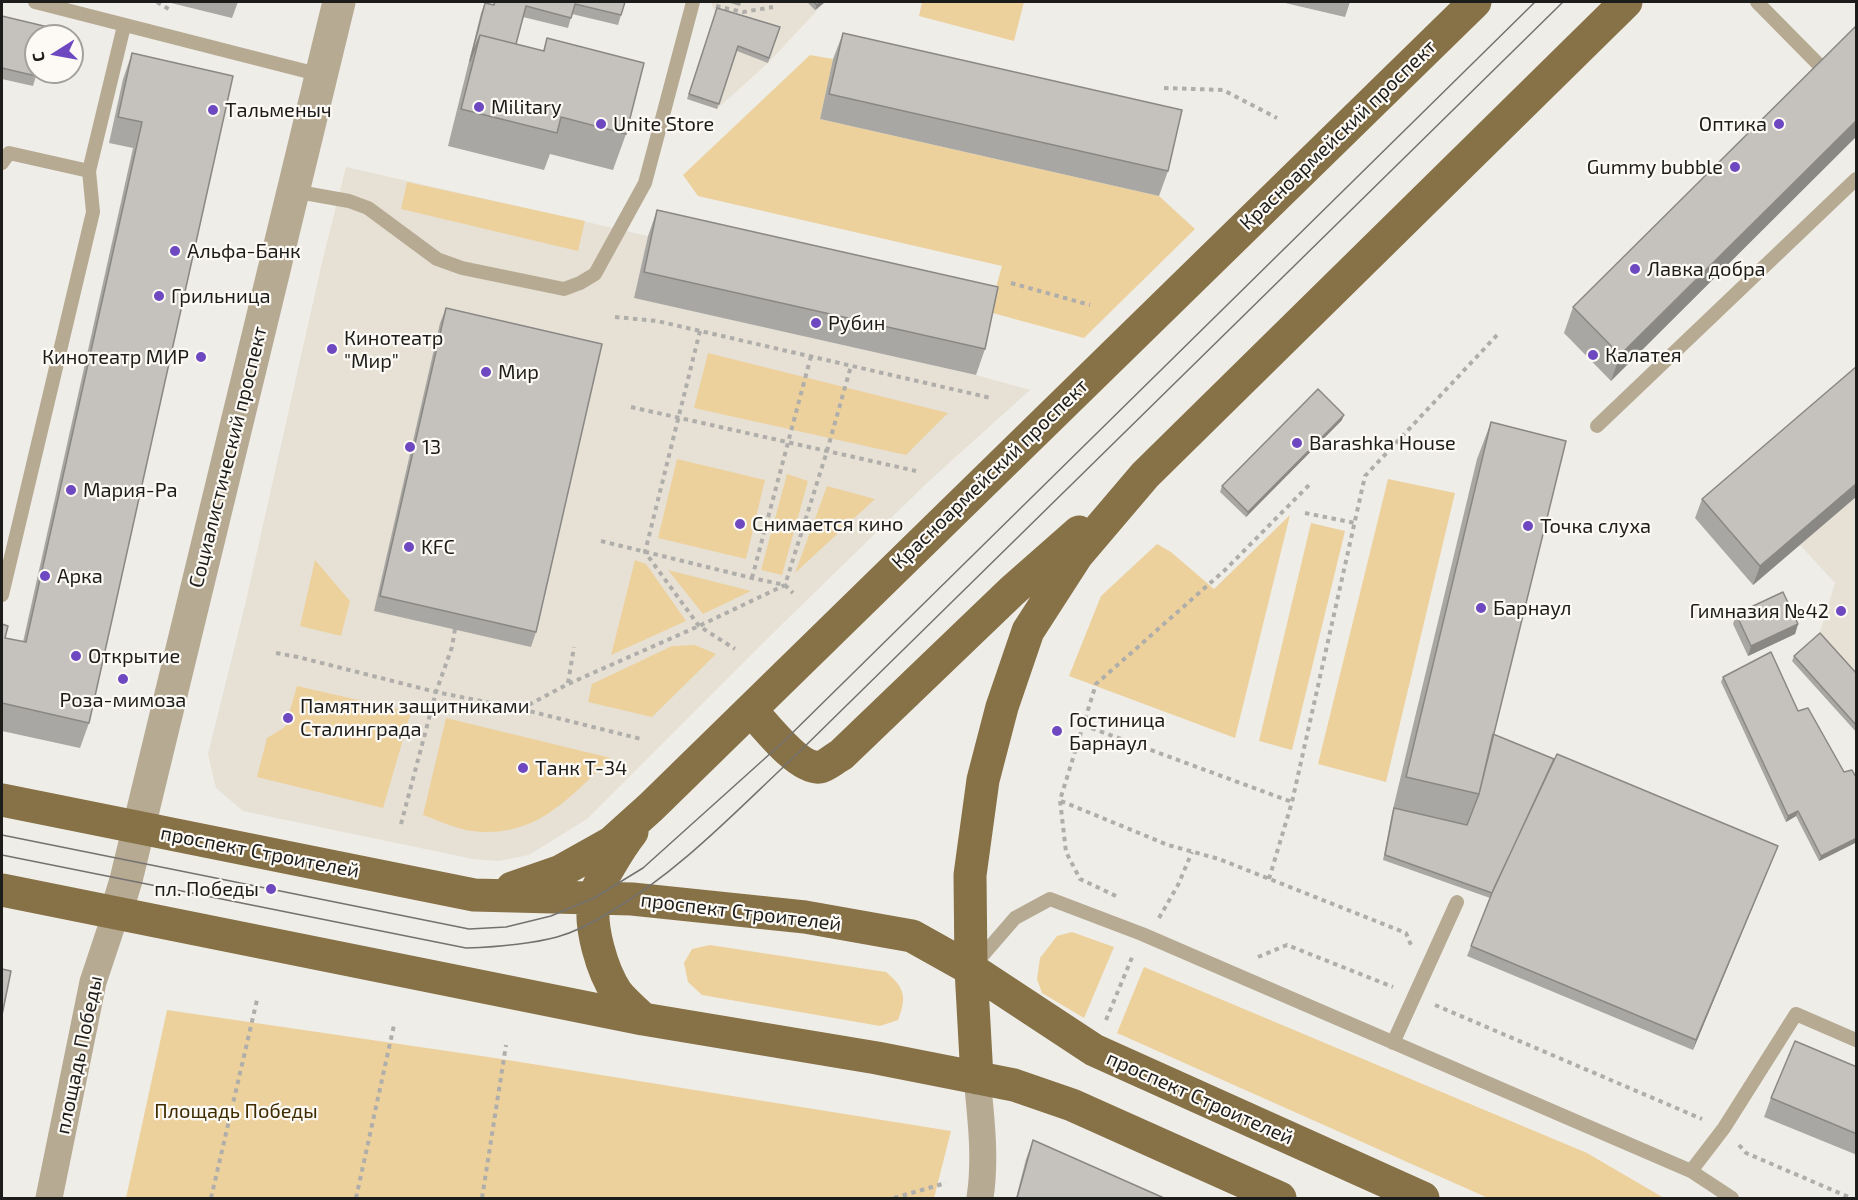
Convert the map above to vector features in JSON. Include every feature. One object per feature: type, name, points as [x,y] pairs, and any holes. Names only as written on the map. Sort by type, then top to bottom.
[{"type":"main road","name":"Красноармейский проспект","points":[[474,895],[520,887],[561,871],[611,843],[751,710],[1474,2]]},
{"type":"main road","points":[[751,710],[806,765],[820,767],[841,755],[1012,591],[1144,475],[1626,2]]},
{"type":"main road","points":[[977,1078],[970,969],[970,875],[983,780],[1002,707],[1028,631],[1077,555],[1144,475]]},
{"type":"main road","name":"проспект Строителей","points":[[2,800],[474,895],[632,899],[805,917],[912,936],[970,969],[1094,1050],[1424,1198]]},
{"type":"main road","points":[[643,1019],[617,993],[600,955],[593,922],[594,898],[620,847],[651,807]]},
{"type":"main road","points":[[2,890],[643,1019],[1014,1085],[1072,1105],[1280,1198]]},
{"type":"street","name":"Социалистический проспект","points":[[116,913],[126,880],[339,2]]},
{"type":"street","name":"площадь Победы","points":[[48,1198],[93,982],[116,913]]},
{"type":"street","points":[[977,1078],[982,1128],[980,1198]]},
{"type":"lane","points":[[35,2],[321,75]]},
{"type":"lane","points":[[293,191],[349,201],[368,208],[437,259],[462,268],[564,289],[580,284],[595,274],[645,183],[693,2]]},
{"type":"lane","points":[[1757,2],[1826,72]]},
{"type":"lane","points":[[2,595],[93,212],[90,171],[124,26]]},
{"type":"lane","points":[[4,153],[90,171]]},
{"type":"lane","points":[[1597,426],[1857,179]]},
{"type":"lane","points":[[970,969],[1015,918],[1050,899],[1142,934],[1691,1171],[1732,1198]]},
{"type":"lane","points":[[1393,1042],[1457,902]]},
{"type":"lane","points":[[1691,1171],[1724,1128],[1796,1014],[1857,1040]]},
{"type":"path","points":[[709,4],[743,12],[774,7]]},
{"type":"path","points":[[1164,88],[1223,90],[1277,118]]},
{"type":"path","points":[[1011,283],[1090,305]]},
{"type":"path","points":[[615,317],[657,321],[991,398]]},
{"type":"path","points":[[645,552],[700,331]]},
{"type":"path","points":[[1269,879],[1292,802],[1365,476],[1499,333]]},
{"type":"path","points":[[752,578],[811,356]]},
{"type":"path","points":[[521,709],[567,684],[785,585],[851,366]]},
{"type":"path","points":[[631,407],[916,471]]},
{"type":"path","points":[[1312,482],[1225,570],[1096,684],[1060,800],[1168,845],[1269,879],[1406,933],[1414,953]]},
{"type":"path","points":[[1305,513],[1355,523]]},
{"type":"path","points":[[601,541],[785,585],[793,593]]},
{"type":"path","points":[[645,552],[699,626],[735,649]]},
{"type":"path","points":[[401,824],[436,692],[452,647],[455,629]]},
{"type":"path","points":[[567,684],[574,647]]},
{"type":"path","points":[[276,653],[641,739]]},
{"type":"path","points":[[1083,725],[1292,802]]},
{"type":"path","points":[[1160,917],[1178,885],[1192,852]]},
{"type":"path","points":[[211,1198],[257,1000]]},
{"type":"path","points":[[356,1198],[394,1025]]},
{"type":"path","points":[[482,1198],[506,1045]]},
{"type":"path","points":[[894,1198],[946,1183]]},
{"type":"shaded area","points":[[711,2],[825,2],[768,63],[717,109],[687,99],[715,13]]},
{"type":"shaded area","points":[[346,167],[648,236],[635,298],[976,375],[1030,390],[928,482],[587,819],[529,855],[499,861],[473,859],[243,811],[216,788],[208,754],[245,605],[323,258]]},
{"type":"shaded area","name":"Гимназия №42","points":[[1856,496],[1856,681],[1818,638],[1835,583],[1800,545]]},
{"type":"green space","points":[[922,2],[1024,2],[1014,41],[919,16]]},
{"type":"green space","points":[[810,55],[833,59],[820,119],[1159,196],[1195,229],[1084,338],[989,312],[1002,266],[698,196],[683,175]]},
{"type":"green space","points":[[407,182],[585,221],[578,251],[401,209]]},
{"type":"green space","points":[[708,353],[948,413],[906,455],[694,408]]},
{"type":"green space","points":[[677,459],[765,480],[746,559],[658,538]]},
{"type":"green space","points":[[787,474],[808,481],[782,575],[761,570]]},
{"type":"green space","points":[[1388,479],[1455,493],[1386,782],[1318,764]]},
{"type":"green space","points":[[827,486],[875,499],[795,573]]},
{"type":"green space","points":[[1290,515],[1235,738],[1069,676],[1101,596],[1157,544],[1171,552],[1214,589]]},
{"type":"green space","points":[[1311,523],[1345,531],[1292,750],[1259,741]]},
{"type":"green space","points":[[315,560],[350,601],[341,636],[300,626]]},
{"type":"green space","points":[[635,560],[646,564],[686,621],[611,655]]},
{"type":"green space","points":[[668,570],[751,591],[703,614]]},
{"type":"green space","points":[[695,645],[716,654],[652,717],[588,702],[592,684],[672,646]]},
{"type":"green space","points":[[297,686],[411,712],[383,808],[257,777],[267,738],[285,727]]},
{"type":"green space","points":[[446,718],[611,758],[564,802],[530,823],[511,830],[490,832],[466,830],[423,815]]},
{"type":"green space","points":[[1072,932],[1114,947],[1084,1018],[1042,993],[1037,979],[1040,958],[1057,936]]},
{"type":"green space","points":[[710,945],[886,972],[901,988],[903,1005],[898,1020],[880,1026],[702,995],[688,982],[684,963],[692,949]]},
{"type":"green space","points":[[1144,967],[1587,1153],[1664,1198],[1488,1198],[1117,1033]]},
{"type":"green space","name":"Площадь Победы","points":[[167,1010],[495,1058],[951,1131],[934,1198],[126,1198]]},
{"type":"building","points":[[495,2],[625,2],[621,15],[575,4],[571,18],[526,6],[516,44],[480,35],[470,61],[485,3],[494,5]]},
{"type":"building","points":[[717,8],[780,27],[769,58],[738,46],[719,104],[689,94]]},
{"type":"building","points":[[2,16],[35,24],[24,24],[24,73],[2,68]]},
{"type":"building","points":[[1857,25],[1857,120],[1620,355],[1573,307]]},
{"type":"building","points":[[843,33],[1182,110],[1168,171],[829,94]]},
{"type":"building","points":[[480,35],[544,51],[547,38],[644,63],[626,134],[561,117],[557,133],[461,109]]},
{"type":"building","points":[[132,53],[233,76],[89,723],[2,703],[2,624],[8,626],[5,638],[26,642],[142,122],[118,117]]},
{"type":"building","points":[[657,210],[998,287],[985,349],[644,272]]},
{"type":"building","points":[[446,308],[602,344],[536,632],[380,596]]},
{"type":"building","points":[[1857,366],[1857,483],[1760,566],[1702,499]]},
{"type":"building","points":[[1318,389],[1344,415],[1248,512],[1222,486]]},
{"type":"building","name":"Барнаул","points":[[1491,422],[1566,441],[1479,794],[1406,777]]},
{"type":"building","points":[[1783,592],[1798,624],[1751,646],[1736,614]]},
{"type":"building","points":[[1820,633],[1857,674],[1857,726],[1794,656]]},
{"type":"building","points":[[1771,652],[1798,711],[1808,708],[1844,772],[1852,770],[1857,779],[1857,838],[1821,856],[1798,811],[1788,816],[1723,677]]},
{"type":"building","points":[[1493,734],[1554,759],[1492,893],[1385,855],[1394,808],[1467,825],[1479,794]]},
{"type":"building","points":[[1557,754],[1778,846],[1696,1040],[1471,946],[1494,888]]},
{"type":"building","points":[[2,969],[11,971],[2,1015]]},
{"type":"building","points":[[1795,1041],[1857,1067],[1857,1134],[1771,1098]]},
{"type":"building","points":[[1033,1140],[1164,1198],[1017,1198]]},
{"type":"tram line","points":[[2,835],[469,929],[506,927],[551,916],[594,898],[643,868],[782,743],[1535,2]]},
{"type":"tram line","points":[[2,855],[466,948],[546,940],[571,932],[598,919],[660,878],[751,798],[1563,2]]},
{"type":"place","name":"Military","points":[[479,107]]},
{"type":"place","name":"Тальменыч","points":[[213,110]]},
{"type":"place","name":"Unite Store","points":[[601,124]]},
{"type":"place","name":"Оптика","points":[[1779,124]]},
{"type":"place","name":"Gummy bubble","points":[[1735,167]]},
{"type":"place","name":"Альфа-Банк","points":[[175,251]]},
{"type":"place","name":"Лавка добра","points":[[1635,269]]},
{"type":"place","name":"Грильница","points":[[159,296]]},
{"type":"place","name":"Рубин","points":[[816,323]]},
{"type":"place","name":"Кинотеатр \"Мир\"","points":[[332,349]]},
{"type":"place","name":"Калатея","points":[[1593,355]]},
{"type":"place","name":"Кинотеатр МИР","points":[[201,357]]},
{"type":"place","name":"Мир","points":[[486,372]]},
{"type":"place","name":"Barashka House","points":[[1297,443]]},
{"type":"place","name":"13","points":[[410,447]]},
{"type":"place","name":"Мария-Ра","points":[[71,490]]},
{"type":"place","name":"Снимается кино","points":[[740,524]]},
{"type":"place","name":"Точка слуха","points":[[1528,526]]},
{"type":"place","name":"KFC","points":[[409,547]]},
{"type":"place","name":"Арка","points":[[45,576]]},
{"type":"place","name":"Барнаул","points":[[1481,608]]},
{"type":"place","name":"Гимназия №42","points":[[1841,611]]},
{"type":"place","name":"Открытие","points":[[76,656]]},
{"type":"place","name":"Роза-мимоза","points":[[123,679]]},
{"type":"place","name":"Памятник защитниками Сталинграда","points":[[288,718]]},
{"type":"place","name":"Гостиница Барнаул","points":[[1057,731]]},
{"type":"place","name":"Танк Т-34","points":[[523,768]]},
{"type":"place","name":"пл. Победы","points":[[271,889]]}]
